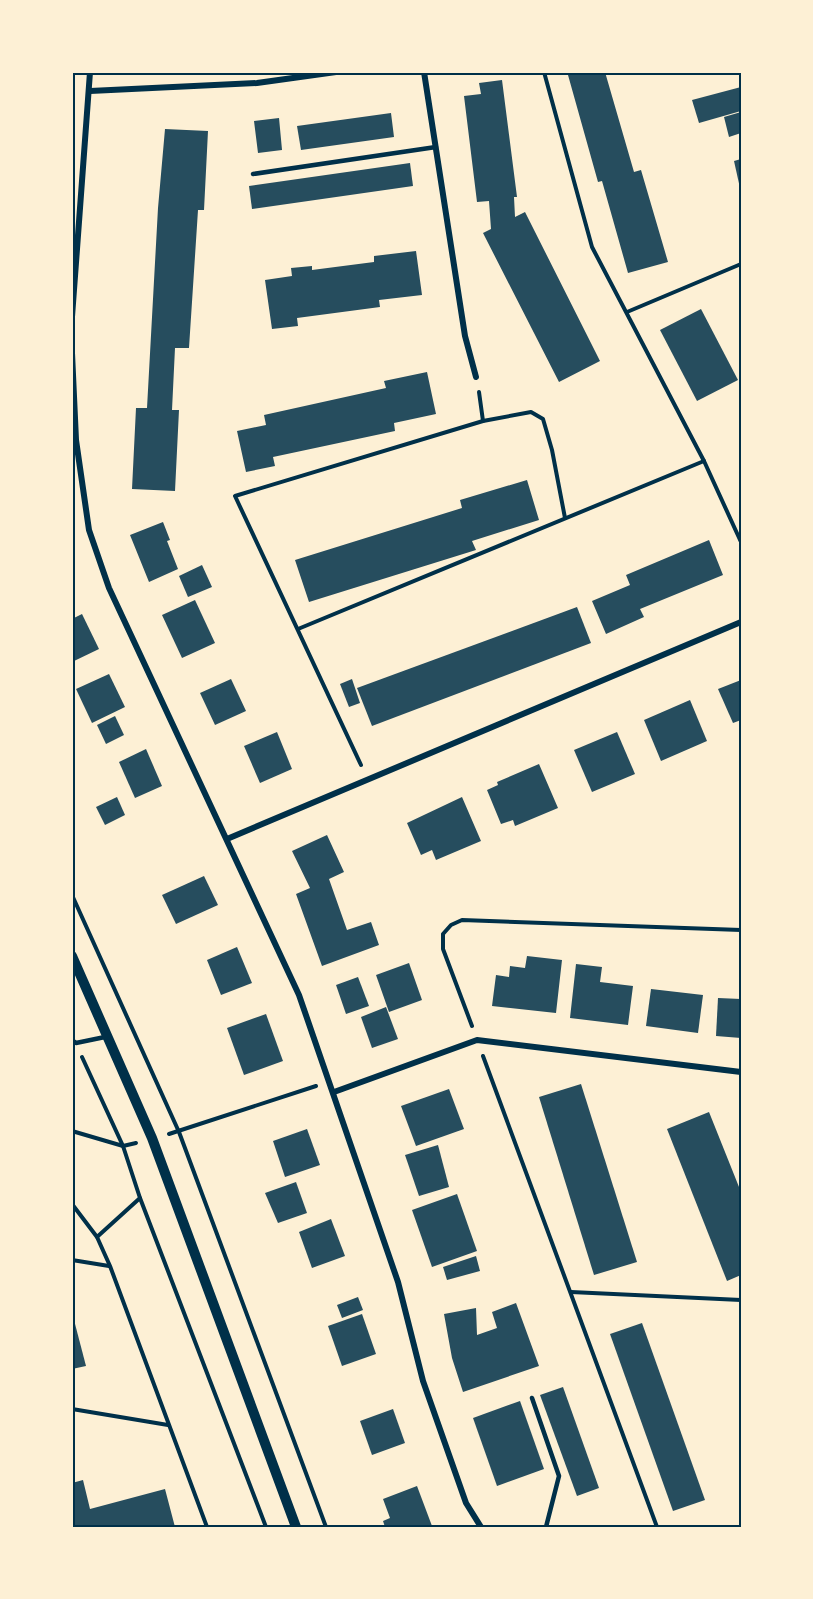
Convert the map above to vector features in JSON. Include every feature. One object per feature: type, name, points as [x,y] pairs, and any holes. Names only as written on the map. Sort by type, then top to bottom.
[{"type":"street","points":[[72,317],[90,72]]},
{"type":"street","points":[[90,91],[257,83],[336,72]]},
{"type":"street","points":[[424,72],[465,336],[477,376]]},
{"type":"street","points":[[72,353],[76,440],[89,530],[110,588],[299,995],[398,1282],[423,1380],[466,1503],[481,1527]]},
{"type":"street","points":[[227,840],[741,622]]},
{"type":"street","points":[[72,956],[152,1138],[296,1527]]},
{"type":"street","points":[[334,1092],[477,1040],[741,1072]]},
{"type":"lane","points":[[253,174],[436,147]]},
{"type":"lane","points":[[74,1042],[108,1036]]},
{"type":"lane","points":[[532,1398],[559,1476],[546,1527]]},
{"type":"path","points":[[544,72],[592,247],[704,461],[741,542]]},
{"type":"path","points":[[627,312],[741,264]]},
{"type":"path","points":[[477,376],[483,421]]},
{"type":"path","points":[[368,780],[235,496],[483,421],[531,412],[543,418],[552,450],[565,518]]},
{"type":"path","points":[[298,629],[704,461]]},
{"type":"path","points":[[72,895],[179,1132],[326,1527]]},
{"type":"path","points":[[657,1527],[443,949],[442,934],[451,925],[462,921],[741,930]]},
{"type":"path","points":[[74,1042],[123,1146],[140,1198],[266,1527]]},
{"type":"path","points":[[72,1131],[123,1146],[179,1132],[315,1086],[334,1092]]},
{"type":"path","points":[[97,1237],[140,1198]]},
{"type":"path","points":[[72,1204],[97,1237],[110,1266],[207,1527]]},
{"type":"path","points":[[72,1260],[110,1266]]},
{"type":"path","points":[[571,1292],[741,1300]]},
{"type":"path","points":[[72,1409],[168,1425]]},
{"type":"building","points":[[577,72],[605,72],[634,172],[641,170],[668,262],[628,273],[602,181],[598,182],[568,75]]},
{"type":"building","points":[[502,80],[517,197],[514,197],[515,217],[525,212],[600,361],[559,382],[483,233],[491,229],[489,201],[477,202],[464,96],[481,94],[479,83]]},
{"type":"building","points":[[741,87],[741,111],[699,123],[692,100]]},
{"type":"building","points":[[741,112],[741,133],[729,137],[724,117]]},
{"type":"building","points":[[391,113],[394,137],[301,150],[297,126]]},
{"type":"building","points":[[279,118],[282,150],[258,153],[254,121]]},
{"type":"building","points":[[165,129],[208,131],[204,210],[198,210],[189,348],[175,348],[172,410],[179,410],[175,491],[132,489],[136,408],[147,408],[158,208]]},
{"type":"building","points":[[741,159],[741,188],[740,188],[734,161]]},
{"type":"building","points":[[410,163],[413,186],[252,209],[249,186]]},
{"type":"building","points":[[416,251],[422,295],[379,300],[380,307],[297,318],[298,326],[272,329],[265,280],[292,276],[291,268],[312,266],[312,270],[374,262],[374,256]]},
{"type":"building","points":[[701,309],[738,380],[697,401],[660,330]]},
{"type":"building","points":[[427,372],[436,414],[394,423],[395,431],[273,457],[275,466],[246,472],[237,431],[266,425],[264,415],[386,388],[384,381]]},
{"type":"building","points":[[527,480],[539,520],[472,541],[476,550],[309,602],[295,560],[462,508],[460,500]]},
{"type":"building","points":[[163,522],[170,540],[167,541],[178,569],[149,582],[130,535]]},
{"type":"building","points":[[709,540],[723,575],[640,609],[644,617],[606,634],[592,601],[630,585],[626,575]]},
{"type":"building","points":[[202,565],[212,587],[188,597],[179,576]]},
{"type":"building","points":[[195,600],[215,643],[182,658],[162,615]]},
{"type":"building","points":[[577,607],[591,643],[372,726],[357,688]]},
{"type":"building","points":[[82,614],[99,649],[72,662],[72,619]]},
{"type":"building","points":[[109,674],[125,707],[92,723],[76,689]]},
{"type":"building","points":[[231,679],[246,711],[215,725],[200,693]]},
{"type":"building","points":[[352,679],[360,703],[349,707],[340,684]]},
{"type":"building","points":[[741,680],[741,720],[733,723],[718,689]]},
{"type":"building","points":[[690,700],[707,741],[661,761],[644,720]]},
{"type":"building","points":[[115,716],[124,735],[106,744],[97,725]]},
{"type":"building","points":[[277,732],[292,769],[260,783],[244,746]]},
{"type":"building","points":[[617,732],[635,774],[592,792],[574,750]]},
{"type":"building","points":[[146,749],[162,786],[135,798],[119,762]]},
{"type":"building","points":[[539,764],[558,808],[515,826],[513,820],[501,824],[487,790],[498,785],[497,782]]},
{"type":"building","points":[[117,797],[125,815],[105,825],[96,807]]},
{"type":"building","points":[[462,797],[481,841],[436,860],[432,850],[421,855],[407,823]]},
{"type":"building","points":[[327,835],[344,872],[329,879],[347,930],[371,922],[379,945],[322,966],[296,894],[310,888],[292,851]]},
{"type":"building","points":[[204,876],[218,905],[176,924],[162,895]]},
{"type":"building","points":[[237,947],[252,983],[221,995],[207,960]]},
{"type":"building","points":[[527,956],[562,960],[556,1013],[492,1006],[496,975],[509,977],[510,966],[525,968]]},
{"type":"building","points":[[409,963],[422,1000],[389,1012],[376,975]]},
{"type":"building","points":[[576,964],[602,967],[600,982],[633,986],[628,1025],[570,1018]]},
{"type":"building","points":[[358,977],[369,1006],[346,1014],[336,985]]},
{"type":"building","points":[[651,989],[703,995],[698,1033],[646,1026]]},
{"type":"building","points":[[718,998],[741,999],[741,1038],[716,1036]]},
{"type":"building","points":[[386,1007],[398,1039],[372,1048],[361,1017]]},
{"type":"building","points":[[266,1014],[283,1061],[244,1075],[227,1028]]},
{"type":"building","points":[[581,1084],[637,1262],[594,1275],[539,1097]]},
{"type":"building","points":[[449,1089],[464,1129],[416,1146],[401,1106]]},
{"type":"building","points":[[709,1112],[741,1192],[741,1275],[727,1281],[667,1129]]},
{"type":"building","points":[[307,1129],[320,1165],[285,1177],[273,1141]]},
{"type":"building","points":[[438,1145],[449,1187],[419,1196],[405,1155]]},
{"type":"building","points":[[296,1182],[307,1213],[278,1223],[265,1193]]},
{"type":"building","points":[[457,1194],[477,1251],[432,1267],[412,1210]]},
{"type":"building","points":[[331,1219],[345,1256],[312,1268],[299,1232]]},
{"type":"building","points":[[476,1256],[480,1271],[447,1280],[443,1267]]},
{"type":"building","points":[[358,1297],[363,1310],[342,1318],[337,1305]]},
{"type":"building","points":[[516,1303],[539,1366],[463,1392],[452,1358],[444,1314],[476,1308],[477,1335],[497,1328],[492,1312]]},
{"type":"building","points":[[362,1314],[376,1354],[342,1366],[328,1326]]},
{"type":"building","points":[[74,1320],[86,1366],[72,1369],[72,1321]]},
{"type":"building","points":[[642,1323],[705,1500],[673,1511],[610,1334]]},
{"type":"building","points":[[563,1387],[599,1488],[577,1496],[540,1395]]},
{"type":"building","points":[[520,1401],[544,1469],[497,1486],[473,1418]]},
{"type":"building","points":[[393,1409],[405,1443],[372,1455],[360,1421]]},
{"type":"building","points":[[83,1480],[90,1509],[165,1489],[175,1527],[95,1527],[95,1525],[72,1527],[72,1483]]},
{"type":"building","points":[[417,1486],[432,1526],[385,1527],[383,1521],[390,1518],[383,1499]]}]
